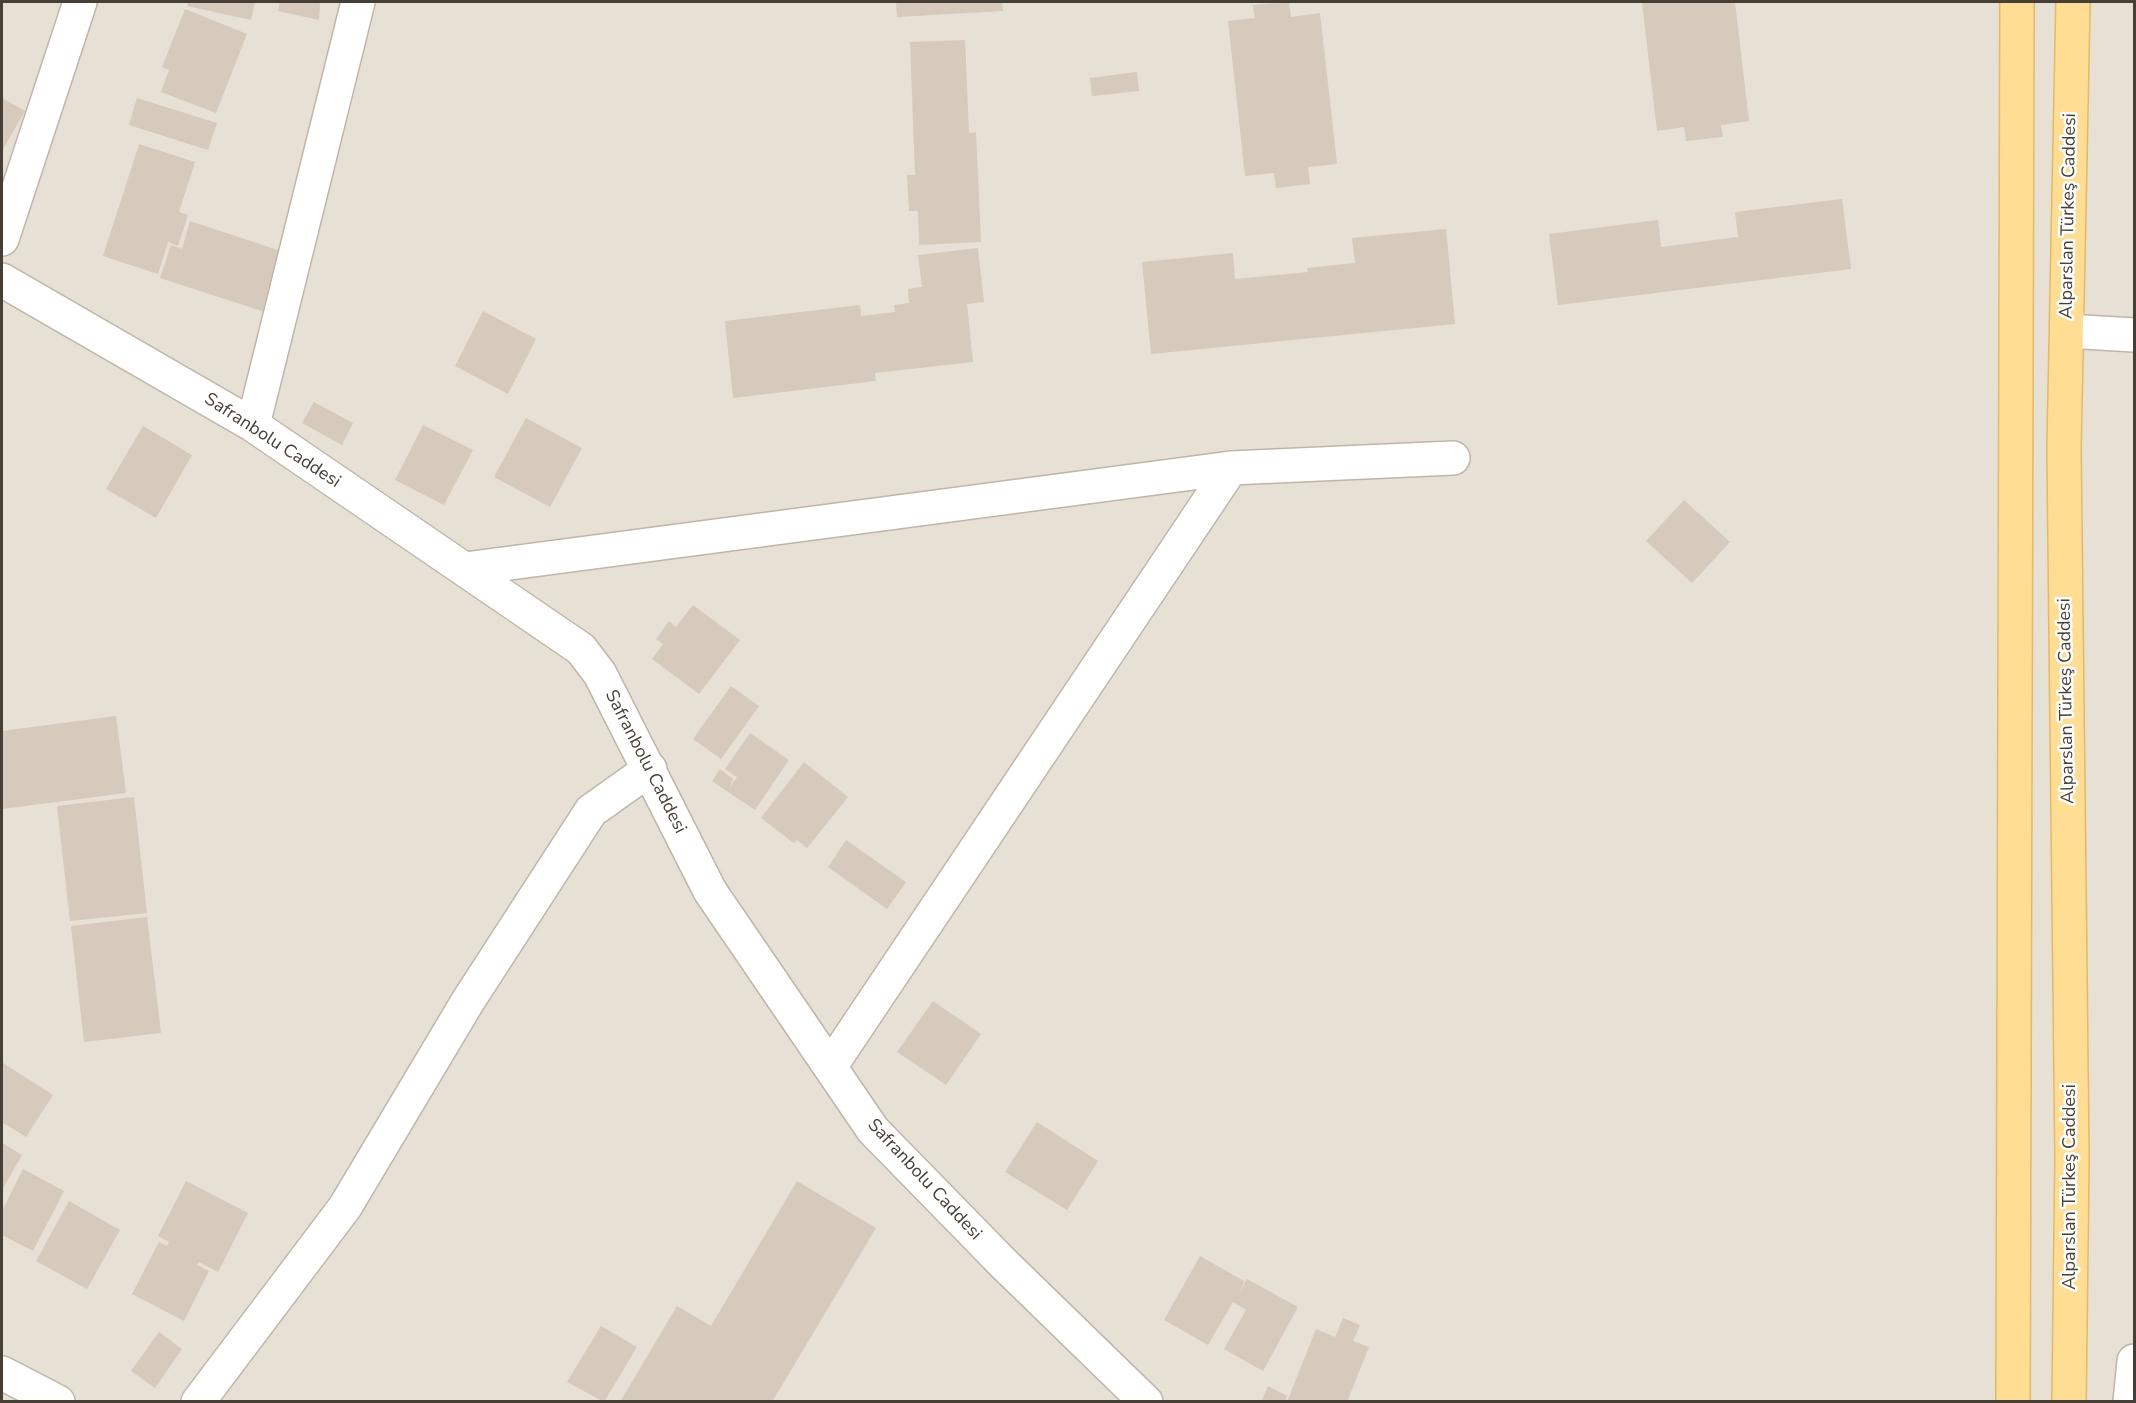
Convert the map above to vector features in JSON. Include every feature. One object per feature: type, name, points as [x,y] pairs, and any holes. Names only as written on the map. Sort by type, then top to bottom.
[{"type":"main road","points":[[2013,1401],[2018,2]]},
{"type":"main road","name":"Alparslan Türkeş Caddesi","points":[[2069,1401],[2072,1158],[2064,449],[2073,2]]},
{"type":"street","points":[[2,238],[80,2]]},
{"type":"street","points":[[253,425],[358,2]]},
{"type":"street","name":"Safranbolu Caddesi","points":[[2,280],[253,425],[581,649],[600,674],[710,891],[873,1130],[1003,1263],[1146,1401]]},
{"type":"street","points":[[2067,331],[2134,335]]},
{"type":"street","points":[[465,569],[1231,468],[1453,458]]},
{"type":"street","points":[[830,1067],[1231,468]]},
{"type":"street","points":[[198,1401],[345,1207],[468,1002],[591,812],[650,769]]},
{"type":"street","points":[[2130,1401],[2134,1361]]},
{"type":"street","points":[[2,1373],[58,1401]]},
{"type":"shaded area","points":[[2,2],[2134,2],[2134,1401],[2,1401]]},
{"type":"building","points":[[188,2],[255,2],[251,20],[187,6]]},
{"type":"building","points":[[280,2],[320,2],[319,20],[278,11]]},
{"type":"building","points":[[896,2],[1002,2],[1003,11],[897,17]]},
{"type":"building","points":[[1289,2],[1291,17],[1320,13],[1337,164],[1308,167],[1310,184],[1276,188],[1274,173],[1245,176],[1228,21],[1255,18],[1253,5]]},
{"type":"building","points":[[1642,2],[1735,2],[1749,121],[1721,125],[1723,137],[1686,141],[1684,127],[1657,131]]},
{"type":"building","points":[[185,9],[247,34],[216,113],[161,92],[169,70],[162,67]]},
{"type":"building","points":[[965,40],[969,133],[976,132],[981,242],[919,245],[918,211],[909,211],[907,175],[915,175],[910,42]]},
{"type":"building","points":[[1137,72],[1139,91],[1092,96],[1090,78]]},
{"type":"building","points":[[2,98],[25,111],[2,151]]},
{"type":"building","points":[[137,98],[217,123],[208,150],[129,125]]},
{"type":"building","points":[[139,144],[195,162],[179,212],[188,215],[178,246],[168,242],[158,274],[103,256]]},
{"type":"building","points":[[1842,199],[1851,269],[1558,305],[1549,234],[1658,220],[1661,247],[1738,237],[1735,212]]},
{"type":"building","points":[[190,221],[290,254],[271,314],[160,278],[171,245],[182,249]]},
{"type":"building","points":[[1446,229],[1455,324],[1151,354],[1142,262],[1233,253],[1235,279],[1308,272],[1307,268],[1355,263],[1352,238]]},
{"type":"building","points":[[978,248],[984,302],[967,304],[973,362],[875,373],[876,381],[733,398],[725,321],[860,305],[861,316],[895,312],[894,305],[909,303],[908,289],[922,287],[918,255]]},
{"type":"building","points":[[483,311],[536,339],[508,394],[455,366]]},
{"type":"building","points":[[314,402],[353,423],[342,445],[302,423]]},
{"type":"building","points":[[526,418],[582,448],[550,507],[494,477]]},
{"type":"building","points":[[423,425],[473,450],[444,505],[395,480]]},
{"type":"building","points":[[143,426],[192,455],[156,518],[106,489]]},
{"type":"building","points":[[1684,500],[1730,542],[1692,583],[1646,541]]},
{"type":"building","points":[[693,605],[740,640],[699,694],[652,659],[663,644],[656,639],[669,621],[676,627]]},
{"type":"building","points":[[731,686],[759,706],[721,759],[693,739]]},
{"type":"building","points":[[116,716],[126,793],[2,809],[2,731]]},
{"type":"building","points":[[750,733],[789,760],[755,810],[712,781],[720,769],[733,779],[730,787],[737,777],[725,769]]},
{"type":"building","points":[[804,762],[848,797],[807,848],[797,840],[794,843],[761,818]]},
{"type":"building","points":[[134,797],[147,913],[70,921],[57,806]]},
{"type":"building","points":[[846,840],[906,882],[887,909],[828,867]]},
{"type":"building","points":[[147,917],[161,1033],[84,1042],[71,926]]},
{"type":"building","points":[[933,1001],[981,1034],[946,1085],[897,1052]]},
{"type":"building","points":[[3,1063],[53,1095],[26,1137],[2,1122]]},
{"type":"building","points":[[1037,1122],[1098,1161],[1067,1210],[1005,1172]]},
{"type":"building","points":[[2,1143],[22,1155],[2,1190]]},
{"type":"building","points":[[23,1169],[64,1191],[33,1251],[2,1235],[2,1211]]},
{"type":"building","points":[[186,1181],[248,1213],[218,1272],[199,1262],[197,1265],[209,1271],[184,1321],[132,1294],[159,1242],[167,1246],[169,1242],[158,1236]]},
{"type":"building","points":[[797,1181],[876,1228],[772,1402],[620,1402],[677,1306],[711,1326]]},
{"type":"building","points":[[69,1201],[120,1230],[87,1289],[36,1261]]},
{"type":"building","points":[[1200,1256],[1244,1281],[1240,1292],[1247,1279],[1298,1307],[1263,1371],[1224,1349],[1246,1310],[1233,1302],[1208,1345],[1164,1320]]},
{"type":"building","points":[[1343,1318],[1360,1325],[1353,1341],[1369,1347],[1347,1402],[1287,1402],[1316,1329],[1335,1337]]},
{"type":"building","points":[[601,1326],[637,1347],[604,1402],[567,1382]]},
{"type":"building","points":[[159,1332],[182,1349],[155,1388],[131,1371]]},
{"type":"building","points":[[1268,1386],[1287,1396],[1285,1402],[1261,1402]]}]
